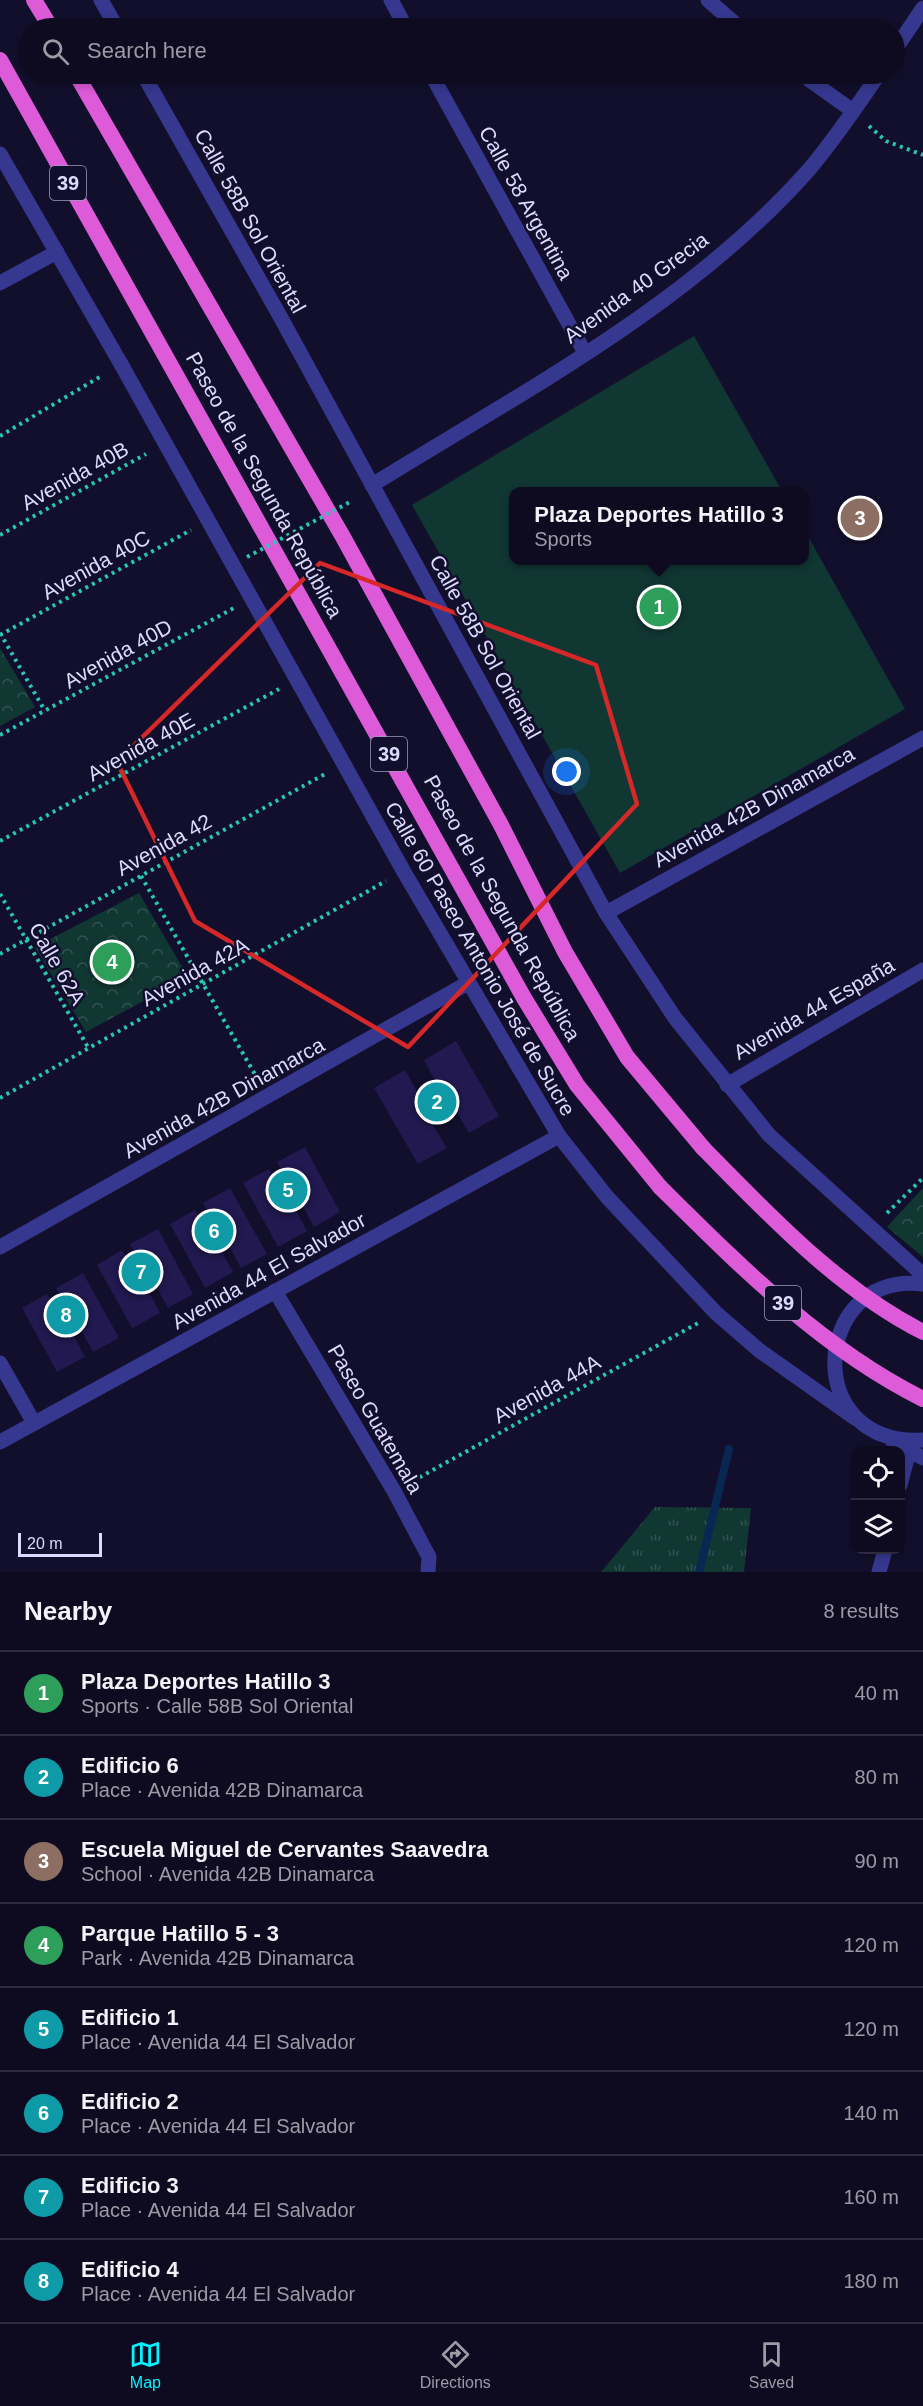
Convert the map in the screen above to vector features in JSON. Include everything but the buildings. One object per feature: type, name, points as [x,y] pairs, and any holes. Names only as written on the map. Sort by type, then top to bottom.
[{"type":"highway","points":[[34,0],[45,18]]},
{"type":"highway","name":"Paseo de la Segunda República","points":[[0,60],[524,998],[577,1085],[660,1187],[748,1275],[818,1332],[897,1386],[923,1399]]},
{"type":"highway","name":"Paseo de la Segunda República","points":[[82,84],[348,548],[501,825],[565,952],[627,1057],[703,1148],[780,1226],[837,1275],[904,1322],[923,1332]]},
{"type":"street","points":[[101,0],[111,18]]},
{"type":"street","points":[[391,0],[401,18]]},
{"type":"street","points":[[708,0],[729,18]]},
{"type":"street","points":[[905,35],[923,8]]},
{"type":"street","name":"Calle 58B Sol Oriental","points":[[149,84],[281,318],[606,913],[675,1017],[769,1135],[923,1275]]},
{"type":"street","name":"Calle 58 Argentina","points":[[437,84],[585,353]]},
{"type":"street","points":[[815,84],[853,111]]},
{"type":"street","name":"Avenida 40 Grecia","points":[[372,485],[585,353],[684,283],[758,221],[807,172],[872,84]]},
{"type":"street","points":[[0,154],[121,364],[164,444]]},
{"type":"street","points":[[0,283],[57,252]]},
{"type":"street","name":"Calle 60 Paseo Antonio José de Sucre","points":[[164,444],[404,872],[559,1137],[607,1197],[716,1313],[760,1351],[878,1434]]},
{"type":"street","name":"Avenida 42B Dinamarca","points":[[606,913],[923,738]]},
{"type":"street","name":"Avenida 44 España","points":[[727,1085],[923,970]]},
{"type":"street","name":"Avenida 42B Dinamarca","points":[[0,1247],[468,983]]},
{"type":"street","name":"Avenida 44 El Salvador","points":[[0,1442],[559,1137]]},
{"type":"street","points":[[855,1418],[842,1399],[834,1377],[833,1354],[839,1331],[851,1312],[869,1296],[890,1287],[923,1284]]},
{"type":"street","name":"Paseo Guatemala","points":[[275,1291],[394,1491],[429,1557],[428,1572]]},
{"type":"street","points":[[0,1363],[34,1423]]},
{"type":"street","points":[[878,1434],[903,1442],[923,1440]]},
{"type":"street","points":[[878,1434],[916,1454],[905,1475]]},
{"type":"street","points":[[879,1572],[884,1554]]},
{"type":"path","points":[[853,111],[886,141],[923,155]]},
{"type":"path","points":[[0,436],[121,364]]},
{"type":"path","name":"Avenida 40B","points":[[0,535],[164,444]]},
{"type":"path","points":[[248,557],[350,502]]},
{"type":"path","name":"Avenida 40C","points":[[0,634],[207,521]]},
{"type":"path","name":"Avenida 40D","points":[[0,735],[251,598]]},
{"type":"path","points":[[0,634],[45,711]]},
{"type":"path","name":"Avenida 40E","points":[[0,841],[297,679]]},
{"type":"path","name":"Avenida 42","points":[[0,954],[343,764]]},
{"type":"path","name":"Avenida 42A","points":[[0,1098],[404,872]]},
{"type":"path","points":[[141,876],[269,1097]]},
{"type":"path","name":"Calle 62A","points":[[0,894],[89,1049]]},
{"type":"path","points":[[871,1228],[923,1178]]},
{"type":"path","name":"Avenida 44A","points":[[394,1491],[716,1313]]},
{"type":"highlighted area","points":[[320,563],[596,665],[637,804],[408,1047],[195,921],[117,762]]},
{"type":"green space","points":[[694,336],[780,487],[509,487],[509,565],[809,565],[809,538],[905,709],[620,873],[412,505]]},
{"type":"green space","points":[[0,648],[35,707],[0,726]]},
{"type":"green space","points":[[139,893],[188,977],[86,1032],[35,947]]},
{"type":"green space","points":[[923,1188],[923,1257],[887,1227]]},
{"type":"green space","points":[[655,1507],[751,1508],[744,1572],[601,1572]]},
{"type":"waterway","points":[[699,1572],[729,1449]]},
{"type":"place","name":"Escuela Miguel de Cervantes Saavedra","points":[[860,518]]},
{"type":"place","name":"Plaza Deportes Hatillo 3","points":[[659,607]]},
{"type":"place","name":"Parque Hatillo 5 - 3","points":[[112,962]]},
{"type":"place","name":"Edificio 6","points":[[437,1102]]},
{"type":"place","name":"Edificio 1","points":[[288,1190]]},
{"type":"place","name":"Edificio 2","points":[[214,1231]]},
{"type":"place","name":"Edificio 3","points":[[141,1272]]},
{"type":"place","name":"Edificio 4","points":[[66,1315]]}]
